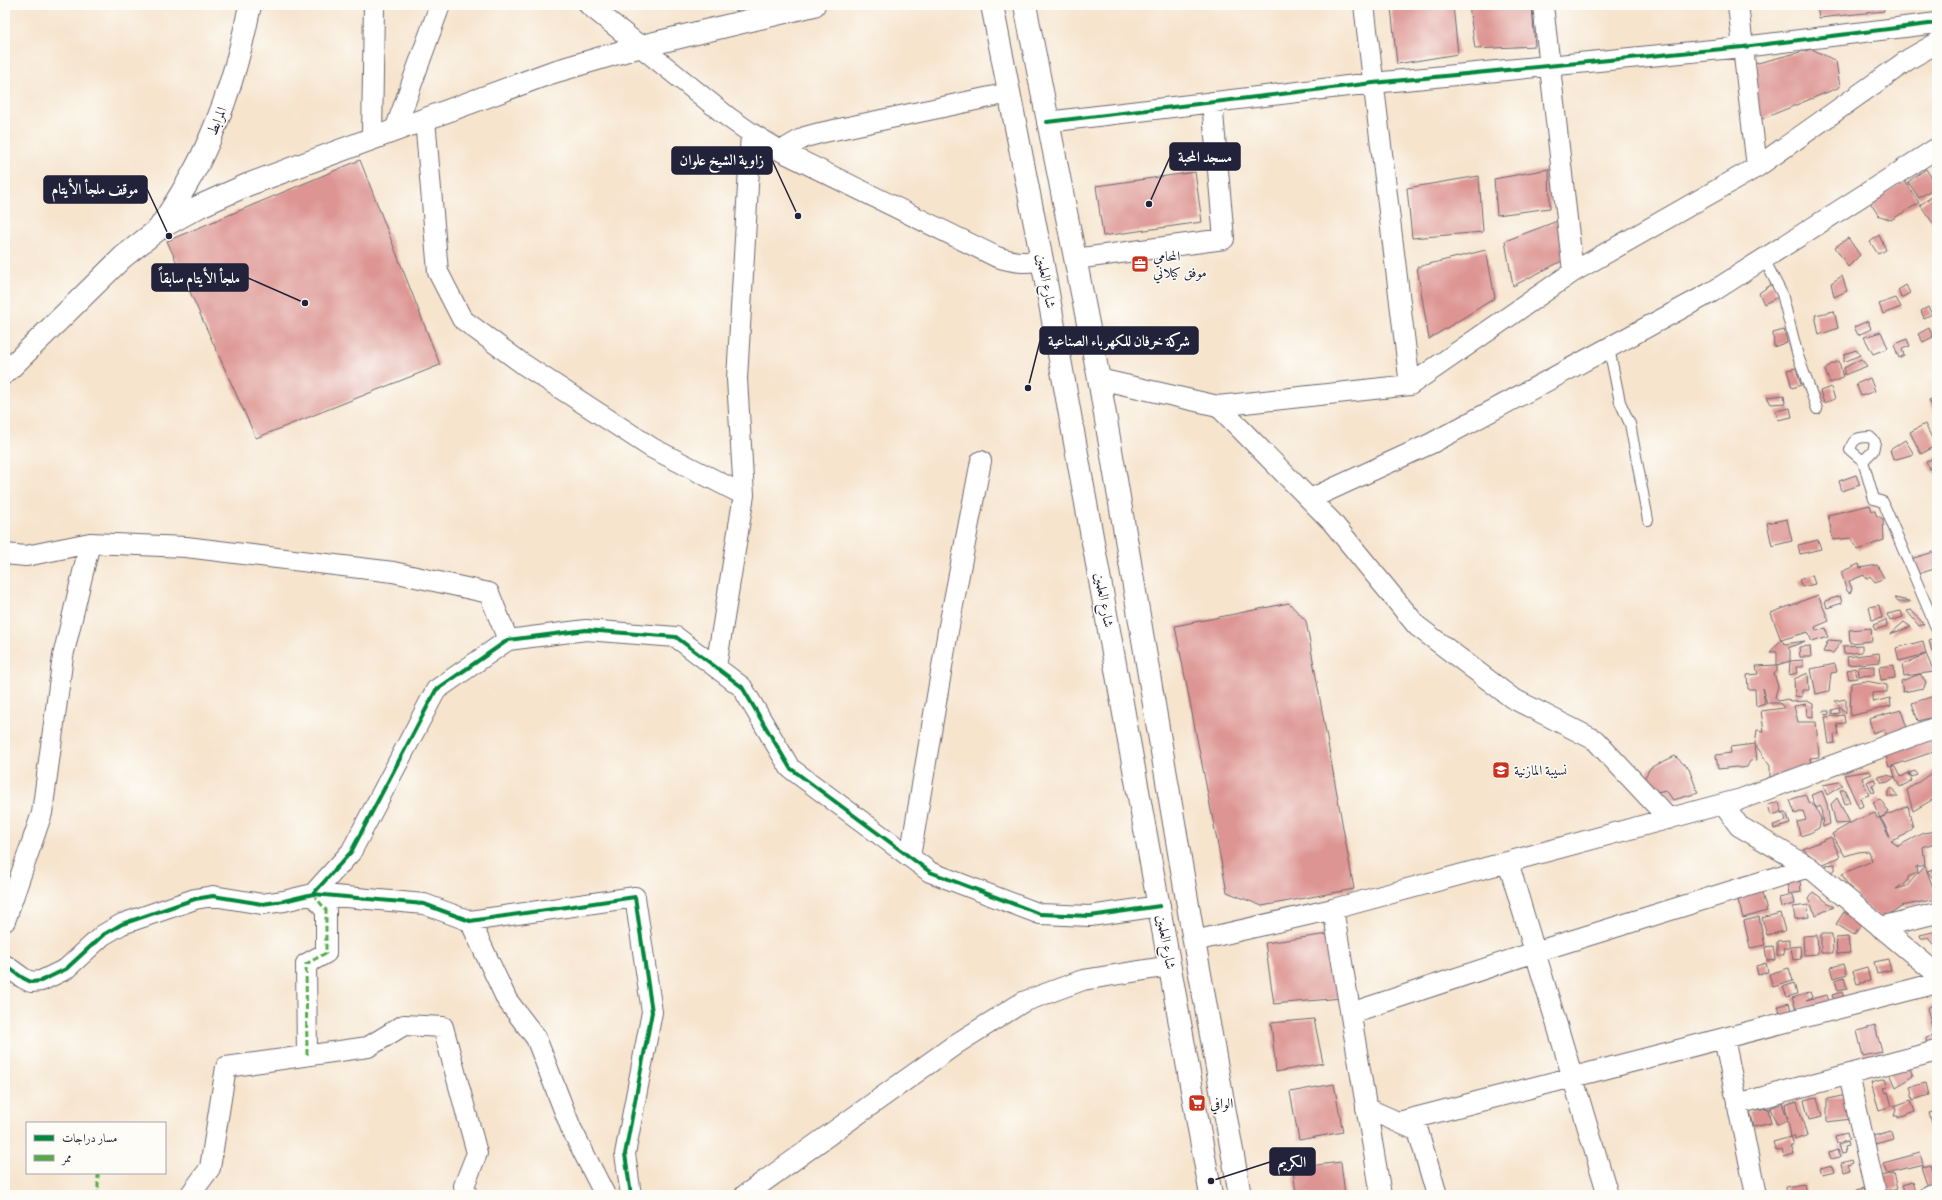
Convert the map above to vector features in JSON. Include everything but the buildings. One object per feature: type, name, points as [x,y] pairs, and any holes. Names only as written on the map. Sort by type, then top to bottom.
[{"type":"main road","name":"المرابط","points":[[160,228],[202,157],[219,119],[243,40],[250,5]]},
{"type":"main road","points":[[5,372],[123,257],[160,228],[200,206],[247,185],[550,73],[638,46],[770,10],[814,5]]},
{"type":"main road","name":"شارع العلمين","points":[[992,5],[1042,260],[1160,906],[1211,1195]]},
{"type":"main road","name":"شارع العلمين","points":[[1025,5],[1099,378],[1194,941],[1240,1195]]},
{"type":"street","points":[[372,138],[374,5]]},
{"type":"street","points":[[395,130],[440,5]]},
{"type":"street","points":[[589,5],[728,117],[781,151],[997,257],[1010,261],[1027,263],[1042,260]]},
{"type":"street","points":[[1364,5],[1410,385]]},
{"type":"street","points":[[1543,5],[1573,272]]},
{"type":"street","points":[[1738,5],[1757,167]]},
{"type":"street","points":[[1047,122],[1373,83],[1742,47],[1937,23]]},
{"type":"street","points":[[1099,378],[1218,406],[1410,385],[1573,272],[1757,167],[1910,59],[1937,43]]},
{"type":"street","points":[[781,151],[805,137],[820,133],[1009,93]]},
{"type":"street","points":[[1075,260],[1224,239],[1212,102]]},
{"type":"street","points":[[425,119],[438,272],[462,319],[522,364],[652,448],[744,495]]},
{"type":"street","points":[[716,667],[744,495],[737,379],[751,133]]},
{"type":"street","points":[[1310,499],[1432,443],[1712,292],[1937,148]]},
{"type":"street","points":[[1218,406],[1332,522],[1417,626],[1512,698],[1595,740],[1669,819]]},
{"type":"street","points":[[910,857],[948,631],[981,461]]},
{"type":"street","points":[[5,554],[26,556],[90,543],[186,547],[393,572],[489,593],[508,640]]},
{"type":"street","points":[[5,921],[42,813],[63,656],[90,543]]},
{"type":"street","points":[[313,894],[351,852],[436,690],[508,640],[586,630],[676,637],[742,687],[790,768],[930,872],[1040,914],[1090,916],[1160,906]]},
{"type":"street","points":[[1194,941],[1333,909],[1741,799],[1937,727]]},
{"type":"street","points":[[1723,804],[1739,826],[1809,866],[1937,974]]},
{"type":"street","points":[[1508,862],[1608,1195]]},
{"type":"street","points":[[1351,1013],[1535,952],[1809,866]]},
{"type":"street","points":[[308,1055],[306,964],[326,953],[326,910],[313,894]]},
{"type":"street","points":[[5,965],[31,982],[41,981],[66,969],[103,935],[122,924],[195,899],[213,896],[262,904],[284,901],[313,894],[424,904],[470,921],[635,897],[652,1012],[625,1154],[631,1195]]},
{"type":"street","points":[[1333,909],[1381,1195]]},
{"type":"street","points":[[1880,927],[1937,914]]},
{"type":"street","points":[[470,921],[507,1000],[536,1038],[571,1128],[605,1195]]},
{"type":"street","points":[[745,1195],[956,1044],[1023,1002],[1083,980],[1170,966]]},
{"type":"street","points":[[1399,1122],[1937,983]]},
{"type":"street","points":[[190,1195],[210,1168],[226,1067],[368,1047],[404,1025],[443,1027],[477,1153],[464,1186],[467,1195]]},
{"type":"street","points":[[1724,1038],[1756,1195]]},
{"type":"street","points":[[1738,1104],[1937,1051]]},
{"type":"street","points":[[1849,1075],[1876,1195]]},
{"type":"street","points":[[1366,1108],[1418,1131],[1437,1195]]},
{"type":"street","points":[[1930,1195],[1937,1193]]},
{"type":"lane","points":[[1764,259],[1782,294],[1798,356],[1818,409]]},
{"type":"lane","points":[[1608,348],[1620,402],[1630,424],[1648,520]]},
{"type":"lane","points":[[1863,461],[1874,499],[1883,502],[1937,630]]},
{"type":"marked path","points":[[307,1055],[306,964],[326,953],[326,910],[313,894]]},
{"type":"marked path","points":[[98,1174],[98,1195]]},
{"type":"cycle path","points":[[1047,122],[1373,83],[1743,47],[1937,23]]},
{"type":"cycle path","points":[[313,894],[351,852],[436,690],[508,640],[586,630],[676,637],[742,687],[790,768],[930,872],[1040,914],[1090,916],[1160,906]]},
{"type":"cycle path","points":[[5,965],[31,982],[41,981],[66,969],[103,935],[122,924],[195,899],[213,896],[262,904],[284,901],[313,894],[424,904],[470,921],[635,897],[652,1012],[625,1154],[631,1195]]},
{"type":"place","name":"مسجد المحبة","points":[[1149,204]]},
{"type":"place","name":"زاوية الشيخ علوان","points":[[798,216]]},
{"type":"place","name":"موقف ملجأ الأيتام","points":[[169,236]]},
{"type":"place","name":"المحامي موفق كيلاني","points":[[1140,264]]},
{"type":"place","name":"ملجأ الأيتام سابقاً","points":[[305,303]]},
{"type":"place","name":"شركة خرفان للكهرباء الصناعية","points":[[1028,388]]},
{"type":"place","name":"نسيبة المازنية","points":[[1501,770]]},
{"type":"place","name":"الوافي","points":[[1197,1103]]},
{"type":"place","name":"الكريم","points":[[1211,1181]]}]
